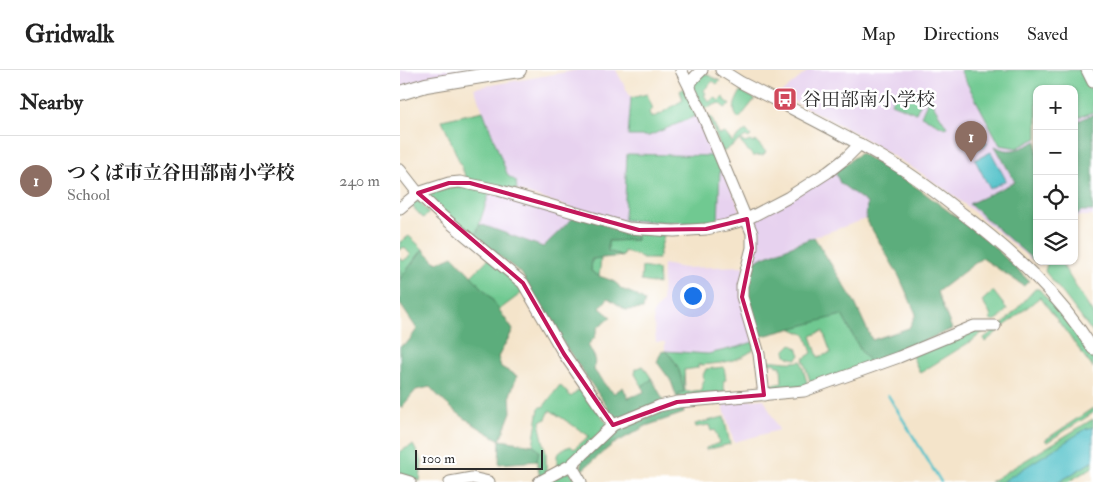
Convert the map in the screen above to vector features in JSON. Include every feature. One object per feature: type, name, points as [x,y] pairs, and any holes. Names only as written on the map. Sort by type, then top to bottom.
[{"type":"main road","points":[[400,94],[426,86],[519,70]]},
{"type":"street","points":[[681,70],[699,106],[752,233],[752,248],[742,286],[742,297],[759,354],[764,395]]},
{"type":"street","points":[[690,88],[691,81],[702,70]]},
{"type":"street","points":[[721,70],[740,82],[860,144],[916,178],[987,232],[1018,259],[1057,301],[1093,349]]},
{"type":"street","points":[[1087,70],[1093,82]]},
{"type":"street","points":[[400,208],[418,193],[449,183],[470,183],[628,228],[676,231],[706,229],[747,219],[804,188],[846,158],[860,144]]},
{"type":"street","points":[[400,170],[418,193],[461,232],[523,283],[560,347],[613,425]]},
{"type":"street","points":[[539,482],[571,465],[613,425],[659,406],[678,402],[804,390],[899,357],[974,326],[995,326]]},
{"type":"street","points":[[571,465],[581,482]]},
{"type":"street","points":[[450,482],[472,478],[489,482]]},
{"type":"street","points":[[400,479],[410,482]]},
{"type":"highlighted area","points":[[449,183],[470,183],[639,230],[706,229],[747,219],[752,248],[742,297],[759,354],[764,395],[677,402],[613,425],[564,354],[523,283],[418,193]]},
{"type":"shaded area","points":[[400,70],[476,70],[400,88]]},
{"type":"shaded area","points":[[578,70],[616,70],[631,98],[628,136],[649,136],[700,114],[743,217],[675,229],[623,225],[517,190],[516,181],[508,176],[474,88]]},
{"type":"shaded area","points":[[809,70],[1083,70],[1093,89],[1093,216],[1078,217],[1078,85],[1033,85],[1033,261],[952,194],[921,173],[854,132],[780,94]]},
{"type":"shaded area","points":[[835,172],[840,183],[867,203],[866,219],[754,261],[753,221]]},
{"type":"shaded area","points":[[490,191],[576,215],[543,247],[480,224]]},
{"type":"shaded area","points":[[663,264],[684,268],[744,266],[753,342],[708,354],[665,351],[665,342],[656,342],[653,313],[662,302]]},
{"type":"shaded area","points":[[764,399],[779,430],[734,442],[722,402]]},
{"type":"green space","points":[[960,70],[1080,70],[1093,94],[1093,112],[1078,118],[1078,85],[1033,85],[1033,140],[1017,148],[1000,145]]},
{"type":"green space","points":[[702,72],[720,81],[717,84],[713,81],[704,90],[706,94],[704,95],[709,102],[715,97],[719,101],[723,97],[730,105],[725,108],[719,103],[705,109],[691,84]]},
{"type":"green space","points":[[685,87],[700,114],[649,136],[628,136],[631,98],[647,94],[653,109],[649,112],[651,118],[663,113],[683,100],[680,91]]},
{"type":"green space","points":[[915,88],[921,102],[916,113],[891,103],[893,98]]},
{"type":"green space","points":[[741,91],[755,99],[739,119],[734,109]]},
{"type":"green space","points":[[930,94],[934,102],[932,103],[947,127],[945,128],[921,116],[927,102],[925,97]]},
{"type":"green space","points":[[483,111],[508,176],[516,181],[517,190],[467,180],[442,120]]},
{"type":"green space","points":[[1093,114],[1093,211],[1081,211],[1078,214],[1078,130],[1078,121]]},
{"type":"green space","points":[[711,117],[719,135],[725,133],[732,142],[746,130],[751,136],[748,138],[746,136],[723,152],[708,118]]},
{"type":"green space","points":[[741,140],[745,143],[756,141],[766,152],[763,155],[753,156],[741,143]]},
{"type":"green space","points":[[1033,143],[1033,260],[969,204],[1015,182],[995,146],[1006,150],[1021,148]]},
{"type":"green space","points":[[860,153],[919,189],[987,240],[1029,281],[1024,286],[982,258],[937,292],[952,329],[871,364],[861,351],[842,315],[759,337],[746,291],[754,261],[814,237],[854,301],[872,340],[909,328],[916,314],[899,276],[866,219],[867,203],[840,183],[835,172]]},
{"type":"green space","points":[[627,154],[715,156],[720,168],[718,224],[624,220]]},
{"type":"green space","points":[[458,185],[490,191],[475,237],[428,198],[428,193]]},
{"type":"green space","points":[[413,201],[420,202],[429,213],[423,218],[410,204]]},
{"type":"green space","points":[[576,215],[635,232],[636,240],[608,241],[608,251],[623,256],[592,259],[591,271],[615,282],[621,289],[645,301],[643,309],[626,310],[608,298],[600,308],[611,317],[598,327],[595,337],[588,345],[595,358],[594,370],[614,393],[623,387],[628,398],[644,392],[642,386],[652,379],[664,401],[616,420],[542,312],[522,274],[475,237],[480,224],[543,247]]},
{"type":"green space","points":[[635,232],[664,235],[658,259],[642,259],[642,257],[624,251],[623,256],[608,251],[608,241],[636,240]]},
{"type":"green space","points":[[409,236],[423,249],[400,279],[400,258],[403,261],[411,255],[404,247],[400,250],[400,242]]},
{"type":"green space","points":[[423,249],[437,263],[453,256],[489,295],[513,330],[498,357],[501,367],[517,376],[510,395],[511,412],[500,440],[462,416],[430,387],[416,390],[400,407],[400,346],[408,342],[417,329],[400,304],[400,279]]},
{"type":"green space","points":[[601,258],[599,277],[591,271],[592,259]]},
{"type":"green space","points":[[488,259],[504,270],[523,292],[499,310],[489,295],[471,276]]},
{"type":"green space","points":[[1047,265],[1062,265],[1093,314],[1093,333],[1065,296],[1045,271]]},
{"type":"green space","points":[[642,267],[658,270],[659,284],[641,281]]},
{"type":"green space","points":[[1035,289],[1039,289],[1072,328],[1093,358],[1093,368],[1040,297],[985,342],[984,338],[1005,322]]},
{"type":"green space","points":[[993,291],[1007,309],[996,320],[991,321],[990,314],[982,301]]},
{"type":"green space","points":[[842,314],[861,351],[871,364],[811,384],[803,359],[812,353],[806,335],[790,328]],"holes":[[[823,331],[831,353],[818,357],[811,336]]]},
{"type":"green space","points":[[987,329],[973,340],[920,373],[912,356],[972,331]]},
{"type":"green space","points":[[753,342],[754,349],[735,360],[698,365],[698,368],[684,370],[685,390],[687,392],[702,390],[702,384],[704,383],[703,375],[706,369],[724,367],[726,380],[723,381],[725,392],[679,397],[678,393],[684,392],[680,375],[670,355],[665,351],[708,354]]},
{"type":"green space","points":[[791,344],[797,348],[800,355],[797,359],[786,355],[785,350]]},
{"type":"green space","points":[[665,351],[670,355],[680,375],[684,392],[679,393],[677,398],[671,381],[657,362],[661,352]]},
{"type":"green space","points":[[763,360],[801,361],[808,386],[767,389]],"holes":[[[764,364],[781,366],[782,383],[768,385]]]},
{"type":"green space","points":[[643,366],[652,379],[642,386],[635,374],[636,369]]},
{"type":"green space","points":[[560,385],[571,397],[582,387],[608,425],[570,461],[557,469],[557,455],[565,448],[571,446],[574,449],[589,436],[550,410],[546,419],[541,421],[540,427],[546,453],[546,473],[540,478],[537,461],[539,451],[533,446],[539,408],[544,406]]},
{"type":"green space","points":[[683,404],[684,413],[646,426],[612,445],[582,470],[581,461],[611,433]]},
{"type":"green space","points":[[1093,408],[1093,413],[1047,442],[1045,440]]},
{"type":"green space","points":[[724,417],[730,444],[706,450],[706,448],[719,443],[715,430],[711,431],[709,425],[696,427],[695,424]]},
{"type":"green space","points":[[1093,419],[1093,427],[1002,482],[990,482]]},
{"type":"green space","points":[[500,440],[534,445],[539,451],[537,461],[499,464]]},
{"type":"green space","points":[[413,445],[422,461],[420,481],[400,475],[400,451]]},
{"type":"green space","points":[[1093,461],[1093,467],[1068,482],[1059,482]]},
{"type":"green space","points":[[569,471],[578,482],[548,482]]},
{"type":"water","points":[[983,136],[987,144],[976,150],[972,143]]},
{"type":"water","points":[[991,152],[1006,180],[990,189],[975,160]]},
{"type":"water","points":[[1093,427],[1093,461],[1059,482],[1002,482],[1086,429]]},
{"type":"waterway","points":[[888,395],[941,482]]},
{"type":"place","name":"谷田部南小学校","points":[[785,99]]},
{"type":"place","name":"つくば市立谷田部南小学校","points":[[971,162]]}]
